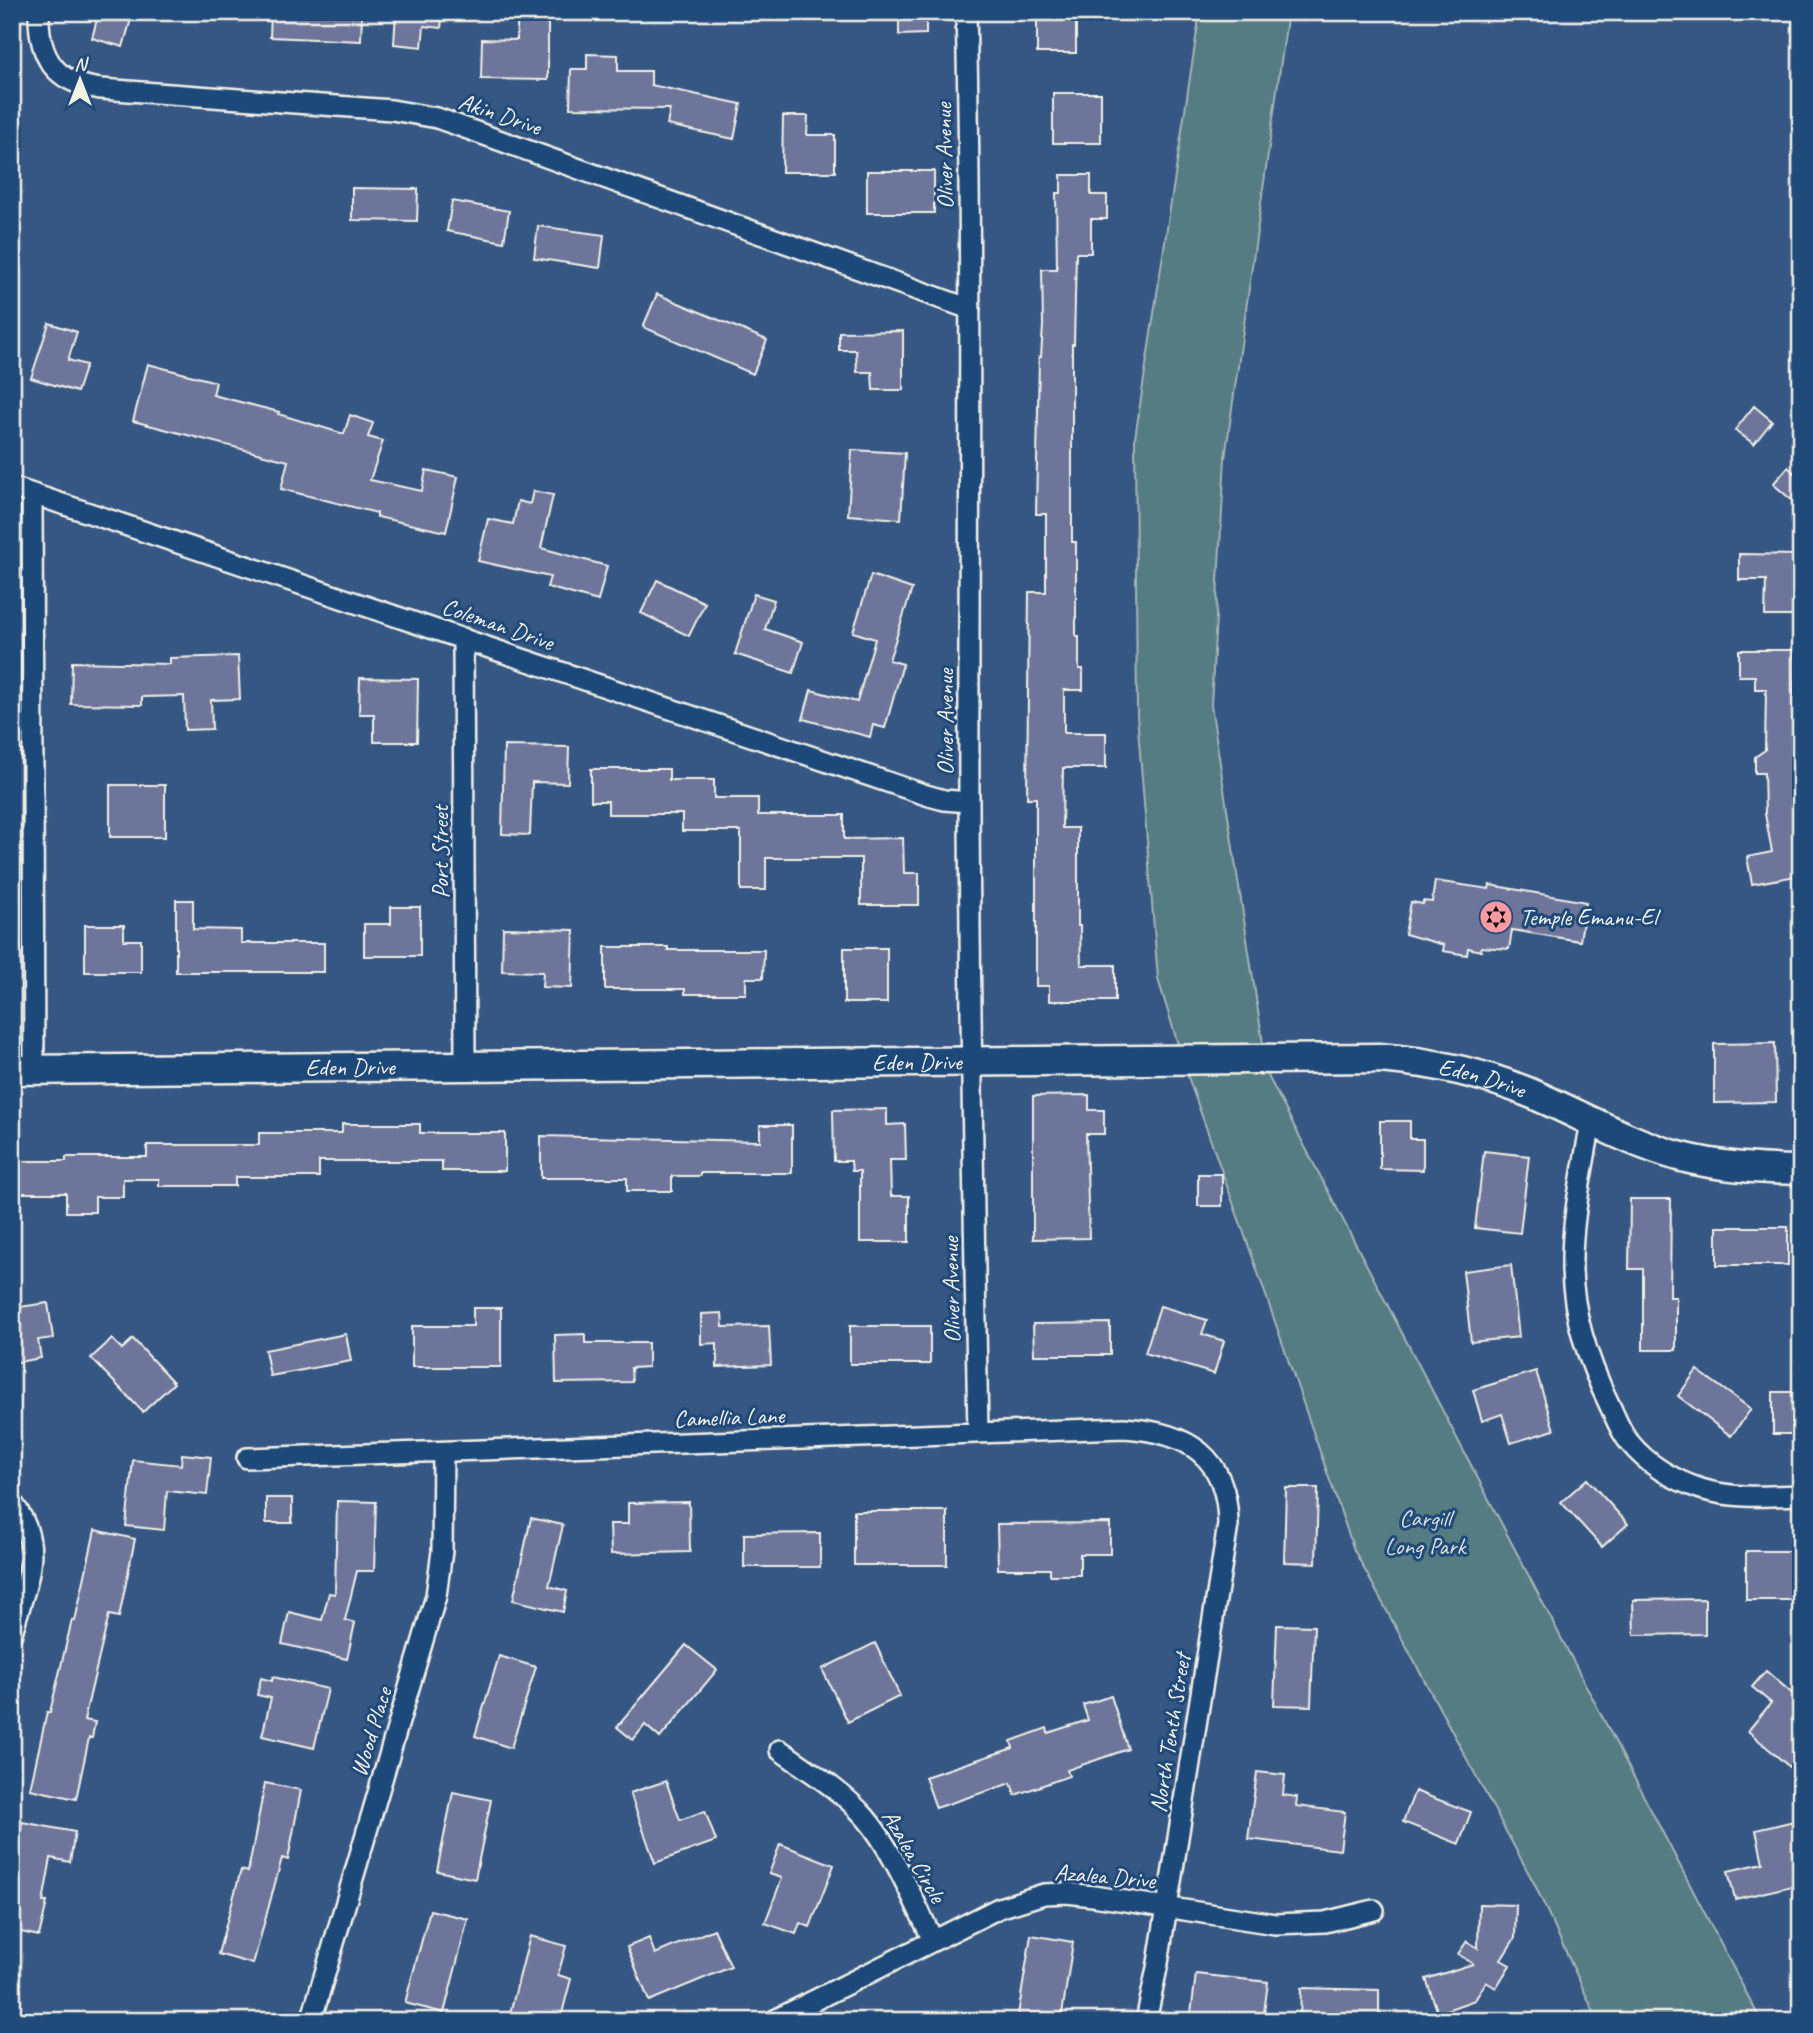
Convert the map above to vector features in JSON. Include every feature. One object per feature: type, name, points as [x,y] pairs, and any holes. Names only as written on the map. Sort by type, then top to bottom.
[{"type":"street","name":"Akin Drive","points":[[39,12],[40,40],[45,55],[60,74],[82,86],[392,110],[437,118],[970,309]]},
{"type":"street","name":"Oliver Avenue","points":[[966,12],[970,309],[971,1061],[978,1432]]},
{"type":"street","name":"Coleman Drive","points":[[12,487],[935,798],[969,802]]},
{"type":"street","points":[[23,1070],[32,494]]},
{"type":"street","name":"Port Street","points":[[463,638],[465,1065]]},
{"type":"street","name":"Eden Drive","points":[[23,1070],[1340,1057],[1404,1060],[1482,1076],[1534,1095],[1655,1148],[1700,1161],[1738,1167],[1801,1170]]},
{"type":"street","points":[[1591,1122],[1574,1232],[1573,1290],[1586,1349],[1619,1427],[1628,1441],[1652,1464],[1701,1489],[1741,1496],[1801,1495]]},
{"type":"street","name":"Camellia Lane","points":[[247,1458],[978,1432],[1140,1429],[1180,1439],[1206,1457]]},
{"type":"street","name":"Wood Place","points":[[311,2021],[436,1596],[442,1551],[443,1452]]},
{"type":"street","name":"North Tenth Street","points":[[1146,2021],[1228,1525],[1223,1484],[1206,1457]]},
{"type":"street","points":[[12,1502],[27,1525],[32,1549],[31,1563],[12,1633]]},
{"type":"street","name":"Azalea Circle","points":[[780,1750],[833,1788],[866,1818],[882,1840],[933,1940]]},
{"type":"street","name":"Azalea Drive","points":[[773,2021],[999,1908],[1044,1894],[1093,1896],[1260,1923],[1293,1925],[1325,1922],[1374,1910]]},
{"type":"green space","name":"Cargill Long Park","points":[[1200,12],[1288,12],[1225,458],[1211,705],[1268,1076],[1761,2021],[1598,2021],[1534,1883],[1354,1550],[1188,1077],[1158,979],[1137,715],[1135,438]]},
{"type":"building","points":[[99,12],[133,12],[123,47],[92,38]]},
{"type":"building","points":[[271,12],[362,12],[361,41],[270,37]]},
{"type":"building","points":[[396,12],[443,12],[441,28],[424,26],[422,47],[394,44]]},
{"type":"building","points":[[899,12],[926,12],[926,34],[899,35]]},
{"type":"building","points":[[1037,12],[1076,12],[1076,53],[1037,53]]},
{"type":"building","points":[[517,23],[548,23],[548,80],[481,79],[482,39],[517,40]]},
{"type":"building","points":[[587,54],[618,55],[618,71],[651,71],[651,85],[741,104],[734,139],[667,125],[670,109],[570,108],[571,69],[587,69]]},
{"type":"building","points":[[1053,93],[1101,93],[1101,143],[1053,143]]},
{"type":"building","points":[[783,116],[808,116],[807,135],[835,135],[835,172],[782,172]]},
{"type":"building","points":[[867,171],[934,171],[934,213],[867,213]]},
{"type":"building","points":[[1061,175],[1091,175],[1091,195],[1107,195],[1107,219],[1091,219],[1091,253],[1076,253],[1072,344],[1072,542],[1076,542],[1076,636],[1079,636],[1079,669],[1083,669],[1083,690],[1064,690],[1064,733],[1106,733],[1106,768],[1063,768],[1062,828],[1078,828],[1078,926],[1081,965],[1115,965],[1115,1001],[1049,1001],[1049,986],[1036,986],[1036,798],[1027,798],[1029,592],[1046,592],[1046,514],[1036,514],[1039,357],[1043,325],[1042,269],[1057,269],[1056,193],[1061,193]]},
{"type":"building","points":[[352,188],[418,189],[417,221],[352,220]]},
{"type":"building","points":[[452,201],[509,211],[504,242],[447,231]]},
{"type":"building","points":[[538,226],[604,235],[600,268],[534,258]]},
{"type":"building","points":[[657,294],[767,340],[753,374],[643,327]]},
{"type":"building","points":[[49,323],[77,332],[68,360],[86,365],[77,392],[31,378]]},
{"type":"building","points":[[903,331],[903,390],[873,390],[872,372],[857,372],[856,350],[839,350],[839,332]]},
{"type":"building","points":[[148,364],[216,382],[213,395],[279,412],[278,414],[344,434],[350,415],[373,423],[368,437],[383,441],[370,480],[422,491],[426,470],[458,477],[446,532],[377,517],[377,513],[281,489],[288,461],[133,421]]},
{"type":"building","points":[[1754,406],[1772,421],[1754,444],[1735,430]]},
{"type":"building","points":[[852,450],[905,453],[901,519],[848,515]]},
{"type":"building","points":[[1788,467],[1801,479],[1801,508],[1773,484]]},
{"type":"building","points":[[533,491],[553,495],[541,548],[607,566],[598,601],[547,587],[550,577],[478,561],[488,519],[513,524],[518,501],[530,504]]},
{"type":"building","points":[[1739,554],[1797,555],[1797,616],[1765,616],[1766,580],[1739,580]]},
{"type":"building","points":[[871,575],[912,589],[889,660],[903,664],[885,728],[873,725],[870,737],[803,719],[811,690],[857,702],[875,639],[853,632]]},
{"type":"building","points":[[657,580],[705,603],[689,636],[641,613]]},
{"type":"building","points":[[754,594],[774,600],[765,629],[803,642],[793,673],[735,654]]},
{"type":"building","points":[[1739,650],[1794,650],[1794,730],[1797,760],[1801,760],[1801,790],[1796,790],[1801,834],[1801,875],[1752,884],[1747,857],[1772,852],[1765,814],[1764,773],[1755,773],[1755,757],[1765,750],[1766,689],[1755,689],[1755,676],[1739,676]]},
{"type":"building","points":[[238,656],[240,699],[211,700],[212,729],[185,730],[184,696],[142,697],[142,705],[71,704],[72,662],[170,664],[170,658]]},
{"type":"building","points":[[360,678],[418,679],[417,742],[374,742],[374,714],[359,714]]},
{"type":"building","points":[[504,746],[569,747],[568,783],[532,782],[530,835],[502,834]]},
{"type":"building","points":[[591,769],[669,769],[669,780],[714,780],[714,798],[758,798],[758,815],[844,815],[844,839],[903,838],[904,873],[919,873],[919,905],[861,905],[861,858],[766,858],[766,890],[741,890],[741,831],[682,831],[682,814],[608,814],[608,801],[591,801]]},
{"type":"building","points":[[110,785],[165,785],[165,837],[110,837]]},
{"type":"building","name":"Temple Emanu-El","points":[[1435,881],[1489,889],[1490,885],[1586,902],[1580,941],[1512,930],[1509,949],[1481,947],[1481,951],[1468,948],[1467,955],[1443,951],[1444,945],[1405,934],[1411,902],[1432,902]]},
{"type":"building","points":[[176,900],[193,900],[193,929],[241,930],[241,943],[324,943],[324,972],[176,972]]},
{"type":"building","points":[[391,907],[420,907],[420,956],[364,956],[364,924],[391,924]]},
{"type":"building","points":[[85,925],[124,925],[124,940],[141,940],[141,972],[85,972]]},
{"type":"building","points":[[503,928],[574,930],[572,988],[542,987],[543,972],[502,971]]},
{"type":"building","points":[[605,947],[764,950],[763,978],[746,978],[746,994],[685,994],[685,989],[605,989]]},
{"type":"building","points":[[844,948],[887,948],[887,1003],[844,1003]]},
{"type":"building","points":[[1775,1043],[1776,1102],[1714,1103],[1714,1044]]},
{"type":"building","points":[[1089,1095],[1089,1110],[1104,1110],[1104,1134],[1086,1134],[1089,1238],[1033,1239],[1033,1096]]},
{"type":"building","points":[[887,1109],[887,1125],[905,1124],[906,1160],[890,1160],[891,1196],[909,1196],[909,1242],[860,1242],[860,1171],[852,1171],[851,1161],[834,1161],[833,1110]]},
{"type":"building","points":[[1380,1121],[1410,1121],[1410,1139],[1423,1139],[1423,1170],[1380,1169]]},
{"type":"building","points":[[342,1124],[420,1124],[420,1133],[505,1133],[505,1171],[442,1171],[442,1161],[319,1161],[319,1177],[235,1177],[235,1186],[159,1186],[159,1179],[123,1179],[123,1197],[95,1197],[95,1212],[66,1212],[66,1193],[12,1193],[12,1161],[66,1161],[66,1157],[147,1157],[147,1145],[259,1145],[259,1133],[342,1133]]},
{"type":"building","points":[[760,1125],[792,1125],[792,1173],[700,1173],[700,1176],[672,1176],[672,1191],[627,1191],[627,1178],[541,1178],[541,1136],[760,1141]]},
{"type":"building","points":[[1484,1151],[1529,1156],[1520,1233],[1475,1228]]},
{"type":"building","points":[[1198,1174],[1222,1174],[1222,1206],[1198,1206]]},
{"type":"building","points":[[1630,1199],[1671,1199],[1670,1297],[1676,1297],[1676,1350],[1643,1350],[1643,1269],[1629,1269]]},
{"type":"building","points":[[1717,1227],[1788,1227],[1788,1265],[1717,1265]]},
{"type":"building","points":[[1511,1265],[1519,1337],[1471,1342],[1463,1271]]},
{"type":"building","points":[[48,1303],[53,1338],[38,1340],[41,1358],[12,1363],[12,1308]]},
{"type":"building","points":[[1160,1306],[1207,1320],[1202,1334],[1224,1341],[1214,1374],[1145,1353]]},
{"type":"building","points":[[473,1308],[501,1308],[501,1367],[412,1367],[412,1326],[473,1326]]},
{"type":"building","points":[[722,1313],[723,1327],[769,1326],[771,1365],[717,1367],[717,1343],[701,1344],[701,1314]]},
{"type":"building","points":[[1110,1323],[1110,1355],[1034,1355],[1033,1324]]},
{"type":"building","points":[[850,1326],[930,1326],[930,1364],[850,1364]]},
{"type":"building","points":[[346,1334],[351,1361],[270,1376],[265,1350]]},
{"type":"building","points":[[585,1334],[585,1343],[648,1343],[648,1367],[631,1368],[632,1382],[556,1383],[555,1335]]},
{"type":"building","points":[[112,1339],[122,1349],[133,1339],[174,1383],[143,1412],[91,1358]]},
{"type":"building","points":[[1697,1370],[1751,1409],[1731,1436],[1678,1396]]},
{"type":"building","points":[[1536,1371],[1554,1430],[1511,1443],[1502,1414],[1482,1421],[1473,1390]]},
{"type":"building","points":[[1773,1392],[1801,1392],[1801,1434],[1773,1434]]},
{"type":"building","points":[[182,1454],[211,1457],[207,1495],[167,1491],[164,1530],[126,1526],[133,1460],[181,1465]]},
{"type":"building","points":[[1587,1479],[1628,1524],[1602,1547],[1561,1502]]},
{"type":"building","points":[[1286,1488],[1318,1488],[1316,1563],[1284,1562]]},
{"type":"building","points":[[266,1498],[292,1498],[292,1523],[266,1523]]},
{"type":"building","points":[[337,1501],[376,1502],[374,1571],[357,1571],[345,1620],[355,1623],[347,1659],[282,1644],[289,1612],[322,1620],[329,1593],[335,1594]]},
{"type":"building","points":[[689,1502],[690,1552],[611,1554],[610,1524],[628,1524],[628,1503]]},
{"type":"building","points":[[854,1511],[947,1511],[947,1565],[854,1565]]},
{"type":"building","points":[[531,1518],[563,1525],[549,1586],[567,1591],[563,1612],[513,1600]]},
{"type":"building","points":[[1110,1523],[1110,1554],[1080,1554],[1080,1575],[1050,1575],[1050,1569],[998,1569],[997,1524]]},
{"type":"building","points":[[95,1530],[135,1539],[119,1617],[109,1615],[84,1720],[95,1722],[76,1799],[30,1789],[47,1712],[50,1712],[72,1620],[75,1621]]},
{"type":"building","points":[[820,1533],[820,1567],[744,1567],[744,1534]]},
{"type":"building","points":[[1746,1551],[1801,1551],[1801,1600],[1746,1600]]},
{"type":"building","points":[[1705,1599],[1705,1634],[1634,1635],[1633,1600]]},
{"type":"building","points":[[1277,1625],[1314,1626],[1311,1706],[1274,1705]]},
{"type":"building","points":[[875,1643],[900,1696],[848,1722],[822,1669]]},
{"type":"building","points":[[686,1645],[717,1670],[660,1738],[645,1725],[633,1740],[617,1727]]},
{"type":"building","points":[[499,1656],[536,1667],[511,1748],[475,1736]]},
{"type":"building","points":[[1766,1671],[1801,1701],[1801,1777],[1748,1731],[1771,1703],[1752,1687]]},
{"type":"building","points":[[273,1677],[328,1689],[314,1748],[262,1736],[271,1698],[257,1695],[261,1678],[272,1681]]},
{"type":"building","points":[[1111,1696],[1128,1749],[1067,1770],[1069,1776],[1015,1795],[1011,1783],[936,1808],[925,1777],[1013,1748],[1011,1741],[1047,1728],[1048,1733],[1088,1720],[1083,1705]]},
{"type":"building","points":[[1257,1772],[1285,1775],[1283,1795],[1297,1797],[1296,1806],[1345,1812],[1340,1850],[1248,1839]]},
{"type":"building","points":[[666,1781],[680,1820],[705,1811],[716,1841],[655,1863],[630,1793]]},
{"type":"building","points":[[265,1783],[301,1790],[288,1860],[282,1858],[253,1964],[218,1954],[241,1870],[248,1872]]},
{"type":"building","points":[[1415,1791],[1471,1812],[1459,1844],[1403,1822]]},
{"type":"building","points":[[453,1792],[491,1800],[475,1879],[437,1871]]},
{"type":"building","points":[[1794,1821],[1801,1851],[1801,1884],[1735,1899],[1728,1871],[1763,1863],[1756,1830]]},
{"type":"building","points":[[22,1822],[75,1832],[70,1862],[51,1858],[43,1902],[47,1902],[39,1936],[12,1930],[12,1872]]},
{"type":"building","points":[[780,1844],[834,1865],[810,1927],[800,1923],[796,1934],[765,1923],[782,1878],[769,1874]]},
{"type":"building","points":[[1479,1904],[1516,1905],[1515,1938],[1501,1960],[1510,1965],[1496,1988],[1486,1982],[1475,2000],[1438,2013],[1426,1979],[1473,1964],[1458,1954],[1467,1941],[1478,1948]]},
{"type":"building","points":[[430,1910],[468,1919],[444,2013],[405,2003]]},
{"type":"building","points":[[714,1929],[731,1967],[649,2001],[627,1947],[649,1938],[655,1954]]},
{"type":"building","points":[[1031,1935],[1073,1942],[1061,2021],[1017,2021]]},
{"type":"building","points":[[530,1936],[566,1946],[558,1975],[571,1979],[560,2021],[541,2021],[510,2013]]},
{"type":"building","points":[[1196,1974],[1268,1982],[1263,2021],[1190,2021]]},
{"type":"building","points":[[1301,1988],[1379,1990],[1379,2021],[1300,2019]]},
{"type":"place","name":"Temple Emanu-El","points":[[1496,917]]}]
